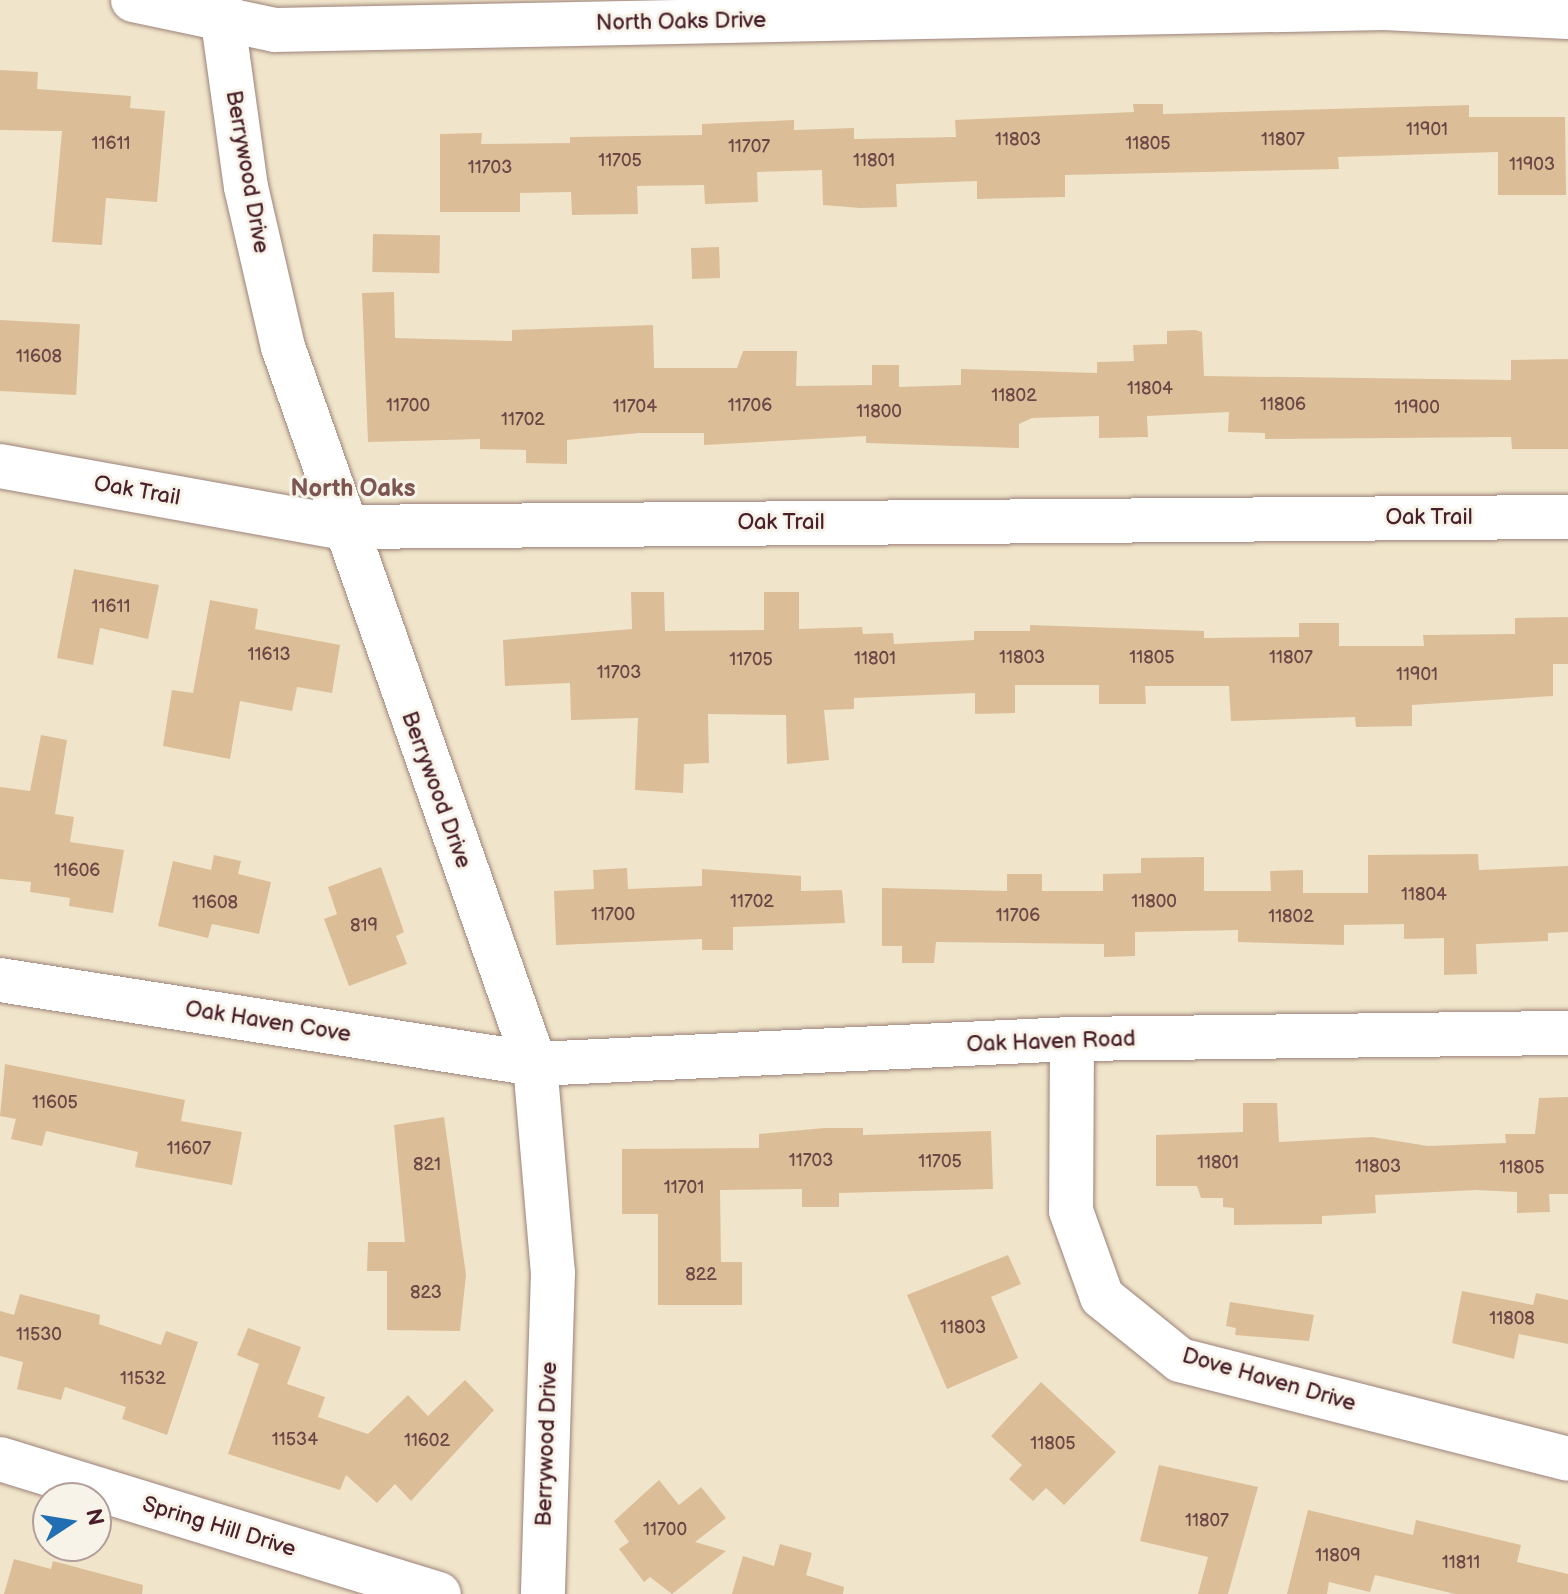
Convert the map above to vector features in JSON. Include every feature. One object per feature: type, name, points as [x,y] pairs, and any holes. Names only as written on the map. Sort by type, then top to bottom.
[{"type":"street","name":"North Oaks Drive","points":[[133,0],[221,8],[275,30],[1384,8],[1568,17]]},
{"type":"street","name":"Berrywood Drive","points":[[221,8],[246,187],[283,347],[340,527],[535,1064],[553,1272],[543,1594]]},
{"type":"street","name":"Oak Trail","points":[[0,466],[340,527],[1568,517]]},
{"type":"street","name":"Oak Haven Cove","points":[[0,980],[535,1064]]},
{"type":"street","name":"Oak Haven Road","points":[[535,1064],[1072,1039],[1568,1033]]},
{"type":"street","name":"Dove Haven Drive","points":[[1072,1039],[1071,1211],[1102,1297],[1180,1360],[1568,1459]]},
{"type":"street","name":"Spring Hill Drive","points":[[0,1459],[439,1594]]},
{"type":"building","points":[[0,70],[38,72],[37,89],[131,96],[130,108],[165,111],[157,202],[106,198],[102,245],[52,242],[62,131],[0,130]]},
{"type":"building","points":[[1133,104],[1163,104],[1163,114],[1469,105],[1469,117],[1565,117],[1566,195],[1498,195],[1498,152],[1338,157],[1339,169],[1065,175],[1065,197],[977,199],[977,181],[896,184],[897,207],[860,208],[823,205],[822,170],[757,172],[758,202],[705,204],[704,185],[637,186],[638,214],[572,215],[571,192],[520,193],[520,212],[440,212],[440,134],[482,133],[481,144],[570,143],[570,137],[702,135],[702,124],[794,120],[794,130],[854,128],[854,139],[956,137],[955,120],[1134,112]]},
{"type":"building","points":[[373,234],[440,235],[439,273],[372,272]]},
{"type":"building","points":[[719,247],[720,278],[692,279],[691,248]]},
{"type":"building","points":[[394,292],[395,338],[512,341],[512,330],[653,325],[654,368],[737,368],[743,351],[797,351],[796,386],[872,385],[872,365],[899,365],[899,387],[961,385],[961,369],[1097,373],[1097,362],[1134,361],[1133,345],[1167,344],[1167,331],[1195,330],[1202,332],[1204,376],[1511,380],[1511,360],[1568,359],[1568,449],[1512,449],[1511,437],[1265,439],[1265,433],[1228,432],[1229,412],[1147,416],[1148,437],[1099,438],[1099,416],[1032,418],[1019,424],[1019,448],[866,443],[866,436],[704,445],[704,433],[639,433],[567,440],[567,464],[526,463],[526,450],[480,449],[480,439],[368,442],[362,293]]},
{"type":"building","points":[[0,320],[80,324],[76,395],[0,391]]},
{"type":"building","points":[[74,569],[159,585],[148,639],[100,628],[93,665],[57,658]]},
{"type":"building","points":[[631,592],[664,592],[665,631],[764,630],[764,592],[799,592],[799,629],[862,627],[863,634],[893,633],[894,644],[974,640],[974,631],[1030,631],[1030,625],[1204,631],[1204,638],[1299,637],[1299,623],[1339,623],[1339,646],[1424,646],[1423,635],[1515,634],[1515,618],[1568,617],[1568,664],[1553,664],[1553,696],[1412,705],[1412,726],[1356,727],[1355,717],[1231,721],[1229,686],[1145,686],[1146,704],[1099,704],[1099,685],[1015,685],[1015,713],[975,714],[975,693],[854,698],[854,709],[824,710],[829,760],[787,764],[786,715],[708,714],[709,763],[684,764],[683,793],[635,790],[638,718],[571,720],[570,683],[505,686],[503,640],[632,629]]},
{"type":"building","points":[[210,600],[258,609],[255,629],[340,645],[332,693],[297,687],[292,711],[240,701],[230,759],[163,746],[172,690],[193,693]]},
{"type":"building","points":[[41,735],[67,740],[55,814],[74,817],[70,842],[124,850],[113,913],[69,906],[70,898],[30,892],[31,882],[0,879],[0,787],[30,791]]},
{"type":"building","points":[[1478,854],[1479,870],[1568,866],[1568,932],[1548,933],[1548,941],[1476,944],[1477,974],[1444,975],[1444,938],[1404,939],[1404,924],[1344,925],[1344,945],[1238,942],[1238,930],[1135,932],[1135,956],[1104,957],[1104,944],[936,942],[934,963],[902,963],[902,946],[882,946],[882,888],[1007,891],[1007,874],[1042,874],[1042,891],[1103,891],[1103,874],[1141,873],[1141,858],[1204,857],[1204,891],[1271,891],[1270,871],[1303,870],[1303,893],[1368,893],[1368,855]]},
{"type":"building","points":[[214,855],[241,861],[238,874],[271,882],[259,934],[212,924],[208,938],[158,926],[173,861],[211,870]]},
{"type":"building","points":[[381,867],[404,932],[396,936],[407,964],[349,986],[324,919],[337,914],[328,887]]},
{"type":"building","points":[[627,868],[628,889],[702,886],[702,869],[801,876],[801,891],[842,890],[845,923],[733,927],[733,950],[702,950],[702,939],[556,945],[554,891],[594,889],[593,870]]},
{"type":"building","points":[[5,1064],[185,1100],[181,1121],[242,1132],[232,1185],[135,1167],[138,1152],[46,1131],[42,1146],[11,1139],[16,1119],[0,1116]]},
{"type":"building","points":[[1568,1097],[1568,1194],[1549,1194],[1550,1212],[1517,1213],[1517,1192],[1476,1190],[1375,1195],[1376,1213],[1322,1216],[1322,1224],[1234,1225],[1234,1208],[1223,1207],[1223,1198],[1201,1198],[1197,1186],[1156,1186],[1156,1135],[1243,1132],[1243,1103],[1277,1103],[1279,1142],[1372,1137],[1428,1146],[1506,1143],[1505,1134],[1535,1134],[1539,1098]]},
{"type":"building","points":[[444,1117],[466,1275],[460,1331],[387,1330],[387,1271],[367,1271],[368,1242],[405,1242],[394,1125]]},
{"type":"building","points":[[863,1128],[863,1135],[991,1131],[993,1189],[839,1193],[839,1207],[802,1207],[802,1189],[720,1190],[721,1262],[742,1262],[742,1305],[658,1305],[658,1214],[622,1214],[622,1149],[759,1148],[759,1134]]},
{"type":"building","points":[[1008,1255],[1021,1284],[991,1297],[1018,1358],[947,1389],[907,1295]]},
{"type":"building","points":[[1462,1291],[1533,1305],[1536,1293],[1568,1300],[1568,1344],[1519,1334],[1514,1359],[1452,1343]]},
{"type":"building","points":[[20,1294],[100,1315],[99,1324],[161,1345],[166,1331],[198,1342],[167,1435],[122,1419],[126,1407],[65,1387],[61,1400],[17,1389],[23,1362],[0,1356],[0,1311],[14,1315]]},
{"type":"building","points":[[1230,1302],[1314,1315],[1309,1341],[1235,1335],[1236,1328],[1226,1326]]},
{"type":"building","points":[[248,1328],[301,1347],[287,1384],[325,1397],[318,1417],[368,1434],[408,1395],[428,1416],[465,1380],[494,1410],[411,1501],[395,1484],[377,1503],[346,1475],[340,1490],[228,1454],[259,1364],[237,1355]]},
{"type":"building","points":[[1041,1382],[1116,1452],[1064,1505],[1046,1488],[1033,1501],[1009,1479],[1022,1465],[991,1436]]},
{"type":"building","points":[[1159,1465],[1258,1487],[1228,1594],[1198,1594],[1208,1557],[1140,1541]]},
{"type":"building","points":[[659,1480],[679,1505],[701,1487],[726,1518],[695,1542],[726,1551],[672,1594],[650,1577],[644,1582],[619,1549],[629,1542],[614,1521]]},
{"type":"building","points":[[1308,1510],[1413,1535],[1416,1520],[1521,1545],[1517,1562],[1568,1574],[1568,1594],[1455,1594],[1375,1575],[1370,1592],[1329,1582],[1327,1594],[1287,1594]]},
{"type":"building","points":[[780,1544],[812,1553],[806,1575],[844,1587],[843,1594],[732,1594],[743,1556],[774,1566]]},
{"type":"building","points":[[14,1559],[51,1569],[53,1562],[57,1562],[143,1585],[142,1594],[4,1594]]},
{"type":"district","name":"North Oaks","points":[[353,489]]}]
